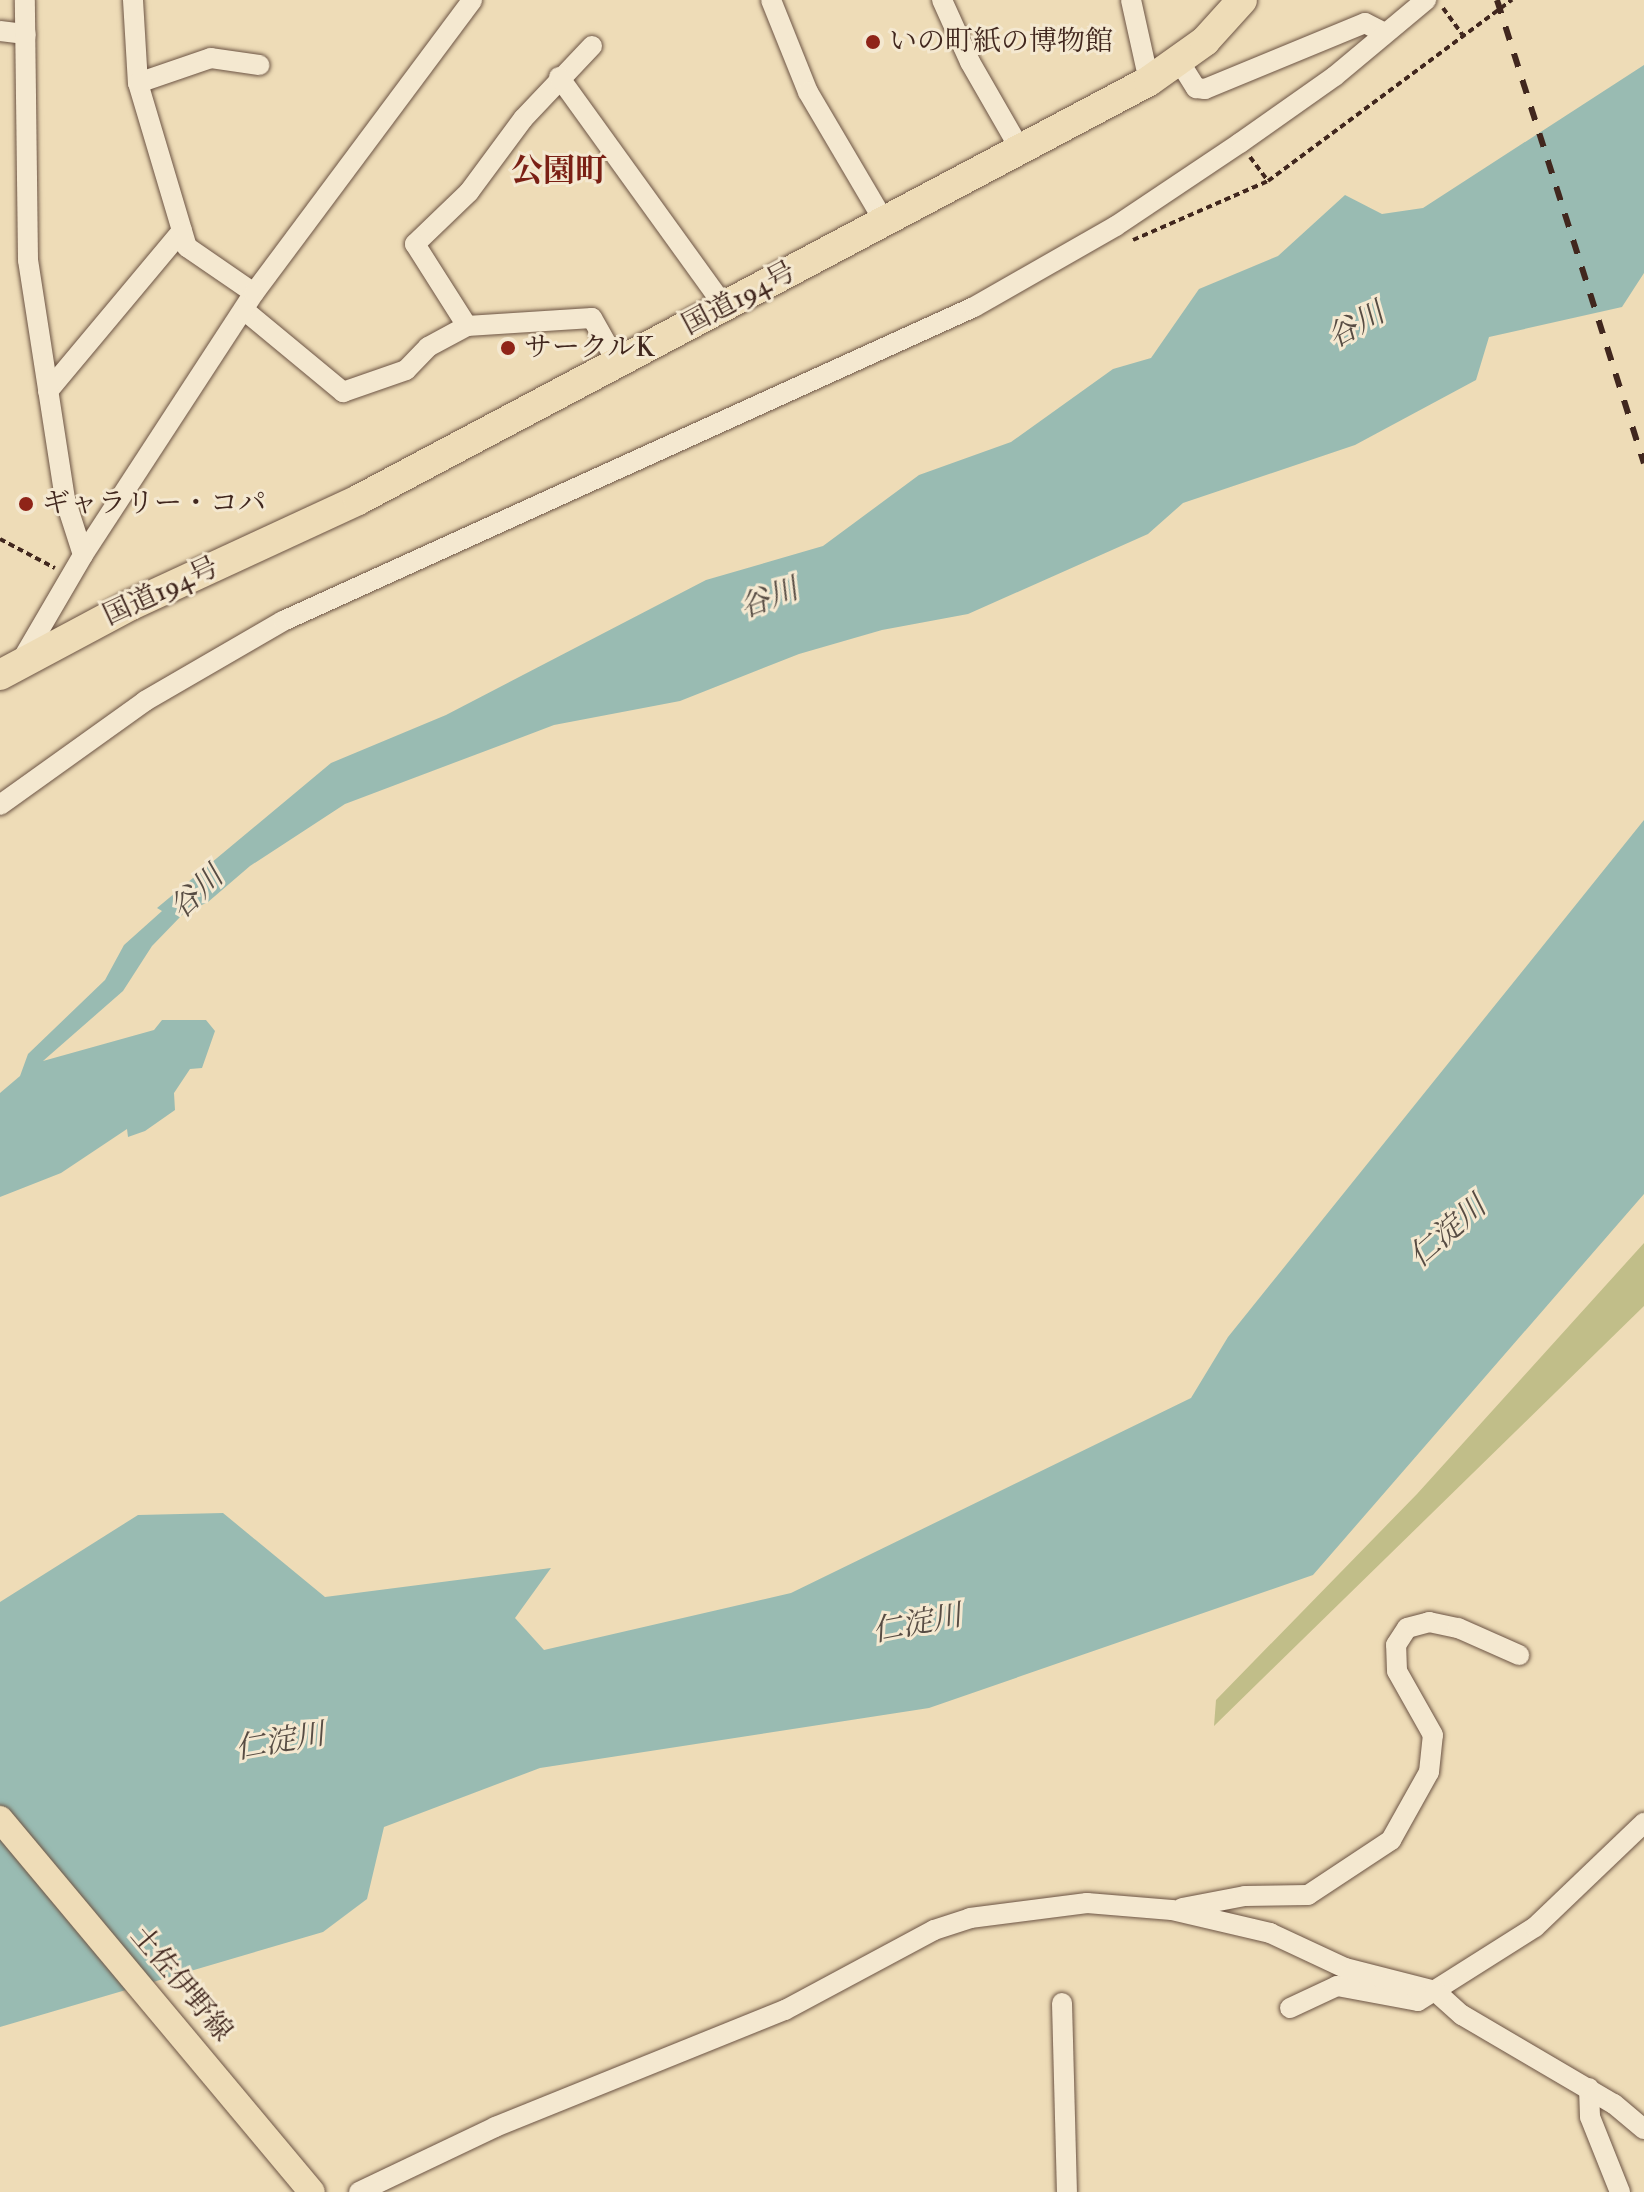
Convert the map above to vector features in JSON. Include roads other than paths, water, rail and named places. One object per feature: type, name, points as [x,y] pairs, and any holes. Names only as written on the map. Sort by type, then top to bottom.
[{"type":"highway","name":"国道194号","points":[[10,669],[131,605],[358,500],[1149,81],[1179,61],[1242,0]]},
{"type":"main road","name":"土佐伊野線","points":[[0,1819],[312,2192]]},
{"type":"street","points":[[25,0],[28,260],[65,499],[83,555]]},
{"type":"street","points":[[133,0],[138,83],[187,247],[249,301],[343,392],[406,370],[428,347],[467,326],[592,318],[618,364]]},
{"type":"street","points":[[10,669],[249,301],[472,0]]},
{"type":"street","points":[[771,0],[808,92],[884,221]]},
{"type":"street","points":[[942,0],[970,62],[1020,149]]},
{"type":"street","points":[[1131,0],[1149,81]]},
{"type":"street","points":[[0,805],[145,701],[283,621],[974,307],[1116,226],[1240,143],[1426,0]]},
{"type":"street","points":[[1179,61],[1196,88],[1205,89],[1365,23],[1385,33]]},
{"type":"street","points":[[0,31],[26,34]]},
{"type":"street","points":[[467,326],[415,244],[469,192],[559,77],[592,46]]},
{"type":"street","points":[[138,83],[211,58],[259,65]]},
{"type":"street","points":[[559,77],[725,307]]},
{"type":"street","points":[[48,391],[182,231]]},
{"type":"street","points":[[1172,1910],[1245,1896],[1308,1895],[1391,1840],[1429,1772],[1433,1735],[1397,1671],[1396,1645],[1407,1628],[1429,1622],[1458,1628],[1519,1655]]},
{"type":"street","points":[[1290,2008],[1337,1986],[1418,2001],[1535,1927],[1644,1823]]},
{"type":"street","points":[[359,2192],[495,2127],[785,2010],[934,1930],[970,1918],[1087,1903],[1172,1910],[1270,1933],[1345,1968],[1435,1991],[1462,2015],[1589,2088],[1644,2129]]},
{"type":"street","points":[[1062,2003],[1067,2192]]},
{"type":"street","points":[[1589,2088],[1590,2117],[1620,2192]]},
{"type":"water","name":"谷川","points":[[1644,65],[1644,273],[1622,307],[1489,337],[1476,380],[1355,445],[1183,503],[1148,534],[968,614],[882,630],[799,654],[680,701],[554,725],[345,804],[250,866],[208,902],[183,914],[152,946],[123,991],[43,1061],[154,1030],[162,1020],[206,1020],[215,1031],[202,1068],[190,1069],[174,1093],[175,1110],[145,1131],[128,1137],[127,1129],[61,1173],[0,1197],[0,1093],[20,1076],[28,1054],[105,980],[124,945],[162,911],[157,908],[331,763],[446,715],[706,580],[823,546],[919,475],[1011,442],[1113,369],[1151,358],[1199,289],[1278,256],[1345,195],[1382,214],[1423,208]]},
{"type":"water","name":"仁淀川","points":[[1644,820],[1644,1194],[1313,1575],[929,1708],[540,1768],[384,1827],[367,1899],[323,1932],[0,2027],[0,1602],[138,1515],[223,1513],[325,1597],[551,1568],[515,1618],[544,1650],[791,1593],[1191,1398],[1228,1337]]},
{"type":"railway","points":[[1497,0],[1644,463]]},
{"type":"place","name":"いの町紙の博物館","points":[[873,42]]},
{"type":"place","name":"サークルK","points":[[508,348]]},
{"type":"place","name":"ギャラリー・コパ","points":[[26,504]]},
{"type":"district","name":"公園町","points":[[559,171]]}]
